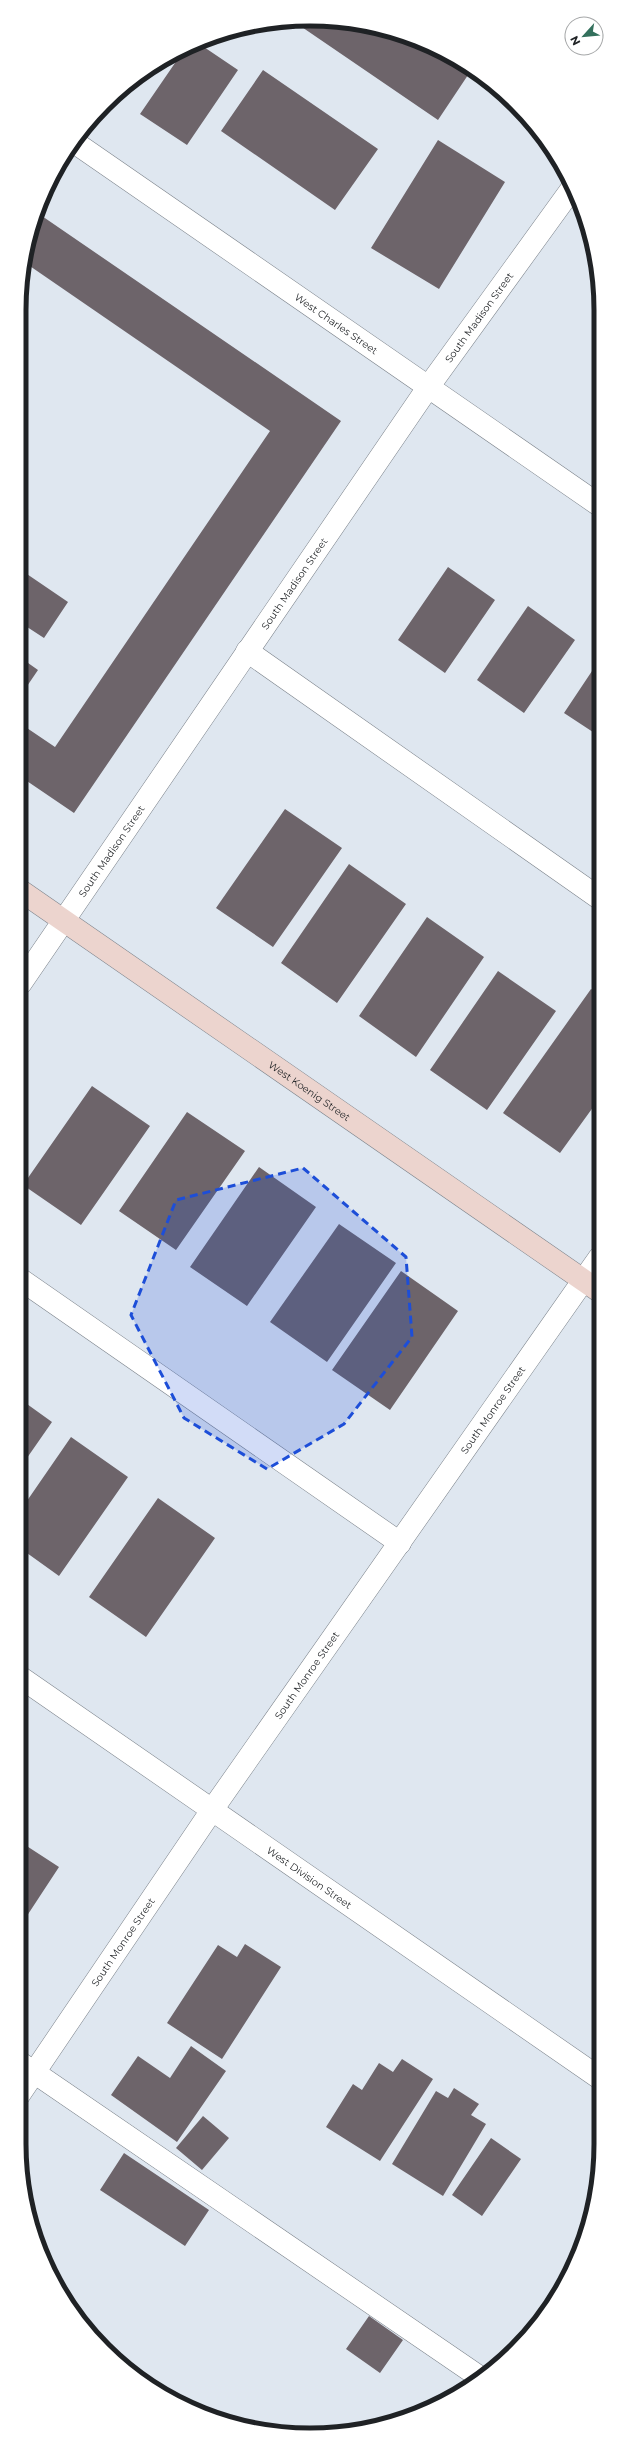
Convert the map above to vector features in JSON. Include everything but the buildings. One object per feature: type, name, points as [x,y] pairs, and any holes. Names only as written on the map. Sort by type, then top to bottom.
[{"type":"street","name":"West Charles Street","points":[[79,145],[429,386],[594,502]]},
{"type":"street","name":"South Madison Street","points":[[26,976],[429,386],[569,193]]},
{"type":"street","points":[[247,651],[594,895]]},
{"type":"street","name":"West Koenig Street","points":[[26,894],[591,1286]]},
{"type":"street","name":"South Monroe Street","points":[[27,2067],[212,1810],[400,1543],[591,1286],[594,1274]]},
{"type":"street","points":[[26,1283],[400,1543]]},
{"type":"street","name":"West Division Street","points":[[26,1681],[594,2074]]},
{"type":"street","points":[[27,2067],[476,2374]]},
{"type":"highlighted area","points":[[303,1168],[406,1257],[412,1337],[344,1424],[267,1469],[184,1418],[131,1315],[176,1200]]}]
